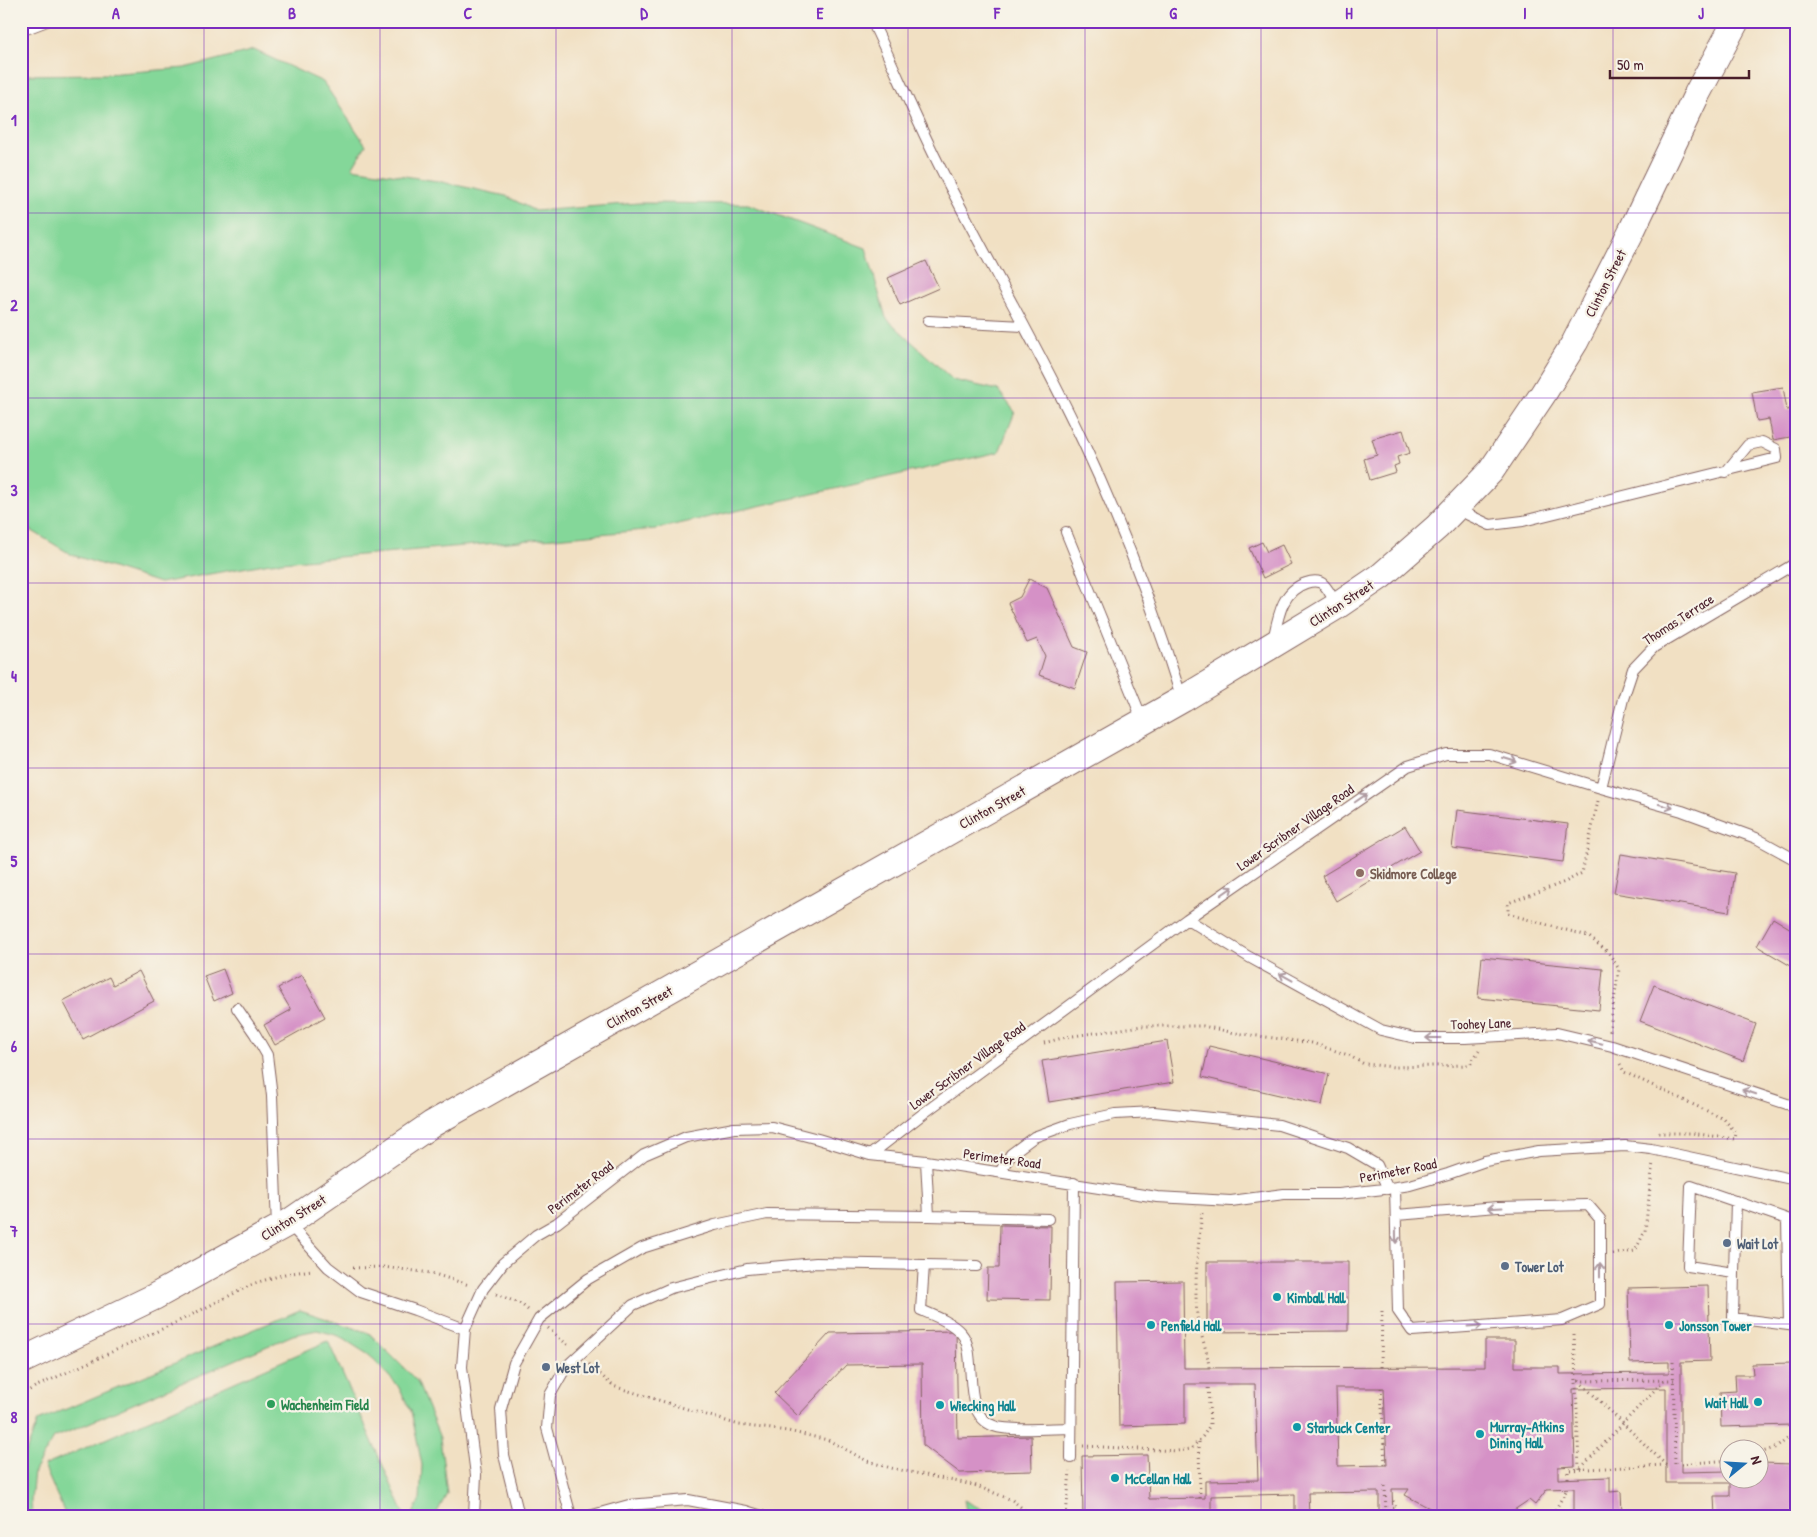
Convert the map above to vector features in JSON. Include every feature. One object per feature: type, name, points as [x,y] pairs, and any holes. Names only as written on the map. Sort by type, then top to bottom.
[{"type":"street","name":"Clinton Street","points":[[21,1361],[154,1296],[283,1226],[432,1124],[1183,699],[1272,647],[1381,576],[1456,509],[1491,471],[1522,428],[1575,342],[1631,232],[1697,94],[1736,21]]},
{"type":"lane","points":[[21,31],[47,21]]},
{"type":"lane","points":[[872,21],[941,169],[1084,444],[1118,523],[1162,635],[1183,699]]},
{"type":"lane","points":[[928,321],[1023,326]]},
{"type":"lane","points":[[1456,509],[1490,525],[1524,521],[1726,472],[1777,458],[1776,449],[1762,442],[1748,445],[1726,472]]},
{"type":"lane","points":[[1066,532],[1143,722]]},
{"type":"lane","name":"Thomas Terrace","points":[[1601,788],[1623,700],[1633,669],[1654,647],[1796,563]]},
{"type":"lane","points":[[1272,647],[1278,617],[1286,596],[1297,586],[1313,580],[1324,584],[1337,606]]},
{"type":"lane","name":"Lower Scribner Village Road","points":[[870,1155],[1187,919],[1408,766],[1446,754],[1489,754],[1682,811],[1756,838],[1796,860]]},
{"type":"lane","name":"Toohey Lane","points":[[1187,919],[1250,957],[1381,1030],[1415,1038],[1487,1037],[1557,1033],[1612,1046],[1796,1107]]},
{"type":"lane","points":[[236,1008],[255,1034],[267,1055],[283,1226],[328,1267],[361,1292],[416,1310],[465,1330]]},
{"type":"lane","points":[[1000,1172],[1011,1154],[1034,1137],[1070,1124],[1115,1114],[1154,1112],[1278,1125],[1348,1148],[1377,1165],[1391,1188],[1396,1215],[1398,1311],[1412,1331],[1562,1320],[1600,1304],[1600,1219],[1588,1205],[1498,1207],[1396,1215]]},
{"type":"lane","name":"Perimeter Road","points":[[474,1516],[476,1475],[462,1367],[465,1330],[483,1289],[503,1263],[536,1235],[557,1223],[644,1155],[686,1137],[734,1128],[772,1127],[870,1155],[926,1161],[1157,1197],[1231,1202],[1284,1194],[1339,1194],[1391,1188],[1448,1174],[1485,1161],[1539,1150],[1625,1146],[1651,1149],[1796,1180]]},
{"type":"lane","points":[[926,1161],[929,1216]]},
{"type":"lane","points":[[1071,1458],[1074,1183]]},
{"type":"lane","points":[[1734,1272],[1688,1266],[1691,1186],[1736,1201],[1787,1219],[1792,1325],[1733,1318],[1736,1201]]},
{"type":"lane","points":[[519,1516],[504,1455],[501,1409],[514,1364],[539,1320],[588,1279],[642,1248],[715,1226],[766,1214],[1048,1218]]},
{"type":"lane","points":[[572,1516],[548,1428],[550,1395],[566,1367],[634,1305],[671,1288],[747,1269],[816,1263],[978,1266]]},
{"type":"lane","points":[[924,1265],[921,1310],[946,1322],[962,1334],[967,1344],[974,1405],[981,1417],[994,1426],[1009,1428],[1071,1428]]},
{"type":"lane","points":[[589,1516],[629,1505],[688,1500],[746,1510],[762,1516]]},
{"type":"path","points":[[1039,1045],[1066,1037],[1142,1026],[1203,1026],[1235,1033],[1312,1043],[1348,1054],[1364,1064],[1395,1067],[1470,1065],[1487,1037]]},
{"type":"path","points":[[1204,1200],[1197,1258],[1197,1316],[1209,1368]]},
{"type":"path","points":[[21,1395],[256,1283],[286,1274],[328,1267],[384,1267],[431,1273],[483,1289],[522,1304],[613,1386],[739,1425],[788,1431],[828,1440],[867,1461],[891,1468],[974,1485],[1012,1500],[1032,1516]]},
{"type":"path","points":[[1574,1334],[1579,1470]]},
{"type":"path","points":[[1673,1362],[1675,1465]]},
{"type":"path","points":[[1579,1470],[1664,1380]]},
{"type":"path","points":[[1577,1381],[1674,1380]]},
{"type":"path","points":[[1568,1478],[1568,1470],[1666,1465],[1577,1381]]},
{"type":"path","points":[[1071,1446],[1177,1451],[1191,1449],[1210,1425],[1208,1384]]},
{"type":"path","points":[[1381,1388],[1385,1465]]},
{"type":"path","points":[[1770,1449],[1777,1447],[1796,1432]]},
{"type":"path","points":[[1199,1440],[1200,1498]]},
{"type":"path","points":[[1066,1516],[1071,1458]]},
{"type":"path","points":[[1681,1464],[1720,1461]]},
{"type":"path","points":[[1385,1486],[1386,1516]]},
{"type":"path","points":[[1553,1515],[1567,1489]]},
{"type":"path","points":[[1393,1501],[1400,1516]]},
{"type":"path","points":[[1547,1516],[1552,1510],[1553,1515]]},
{"type":"green space","points":[[254,50],[323,82],[366,145],[352,168],[437,181],[506,196],[535,211],[639,203],[748,204],[866,248],[886,318],[953,380],[998,390],[1015,412],[999,452],[656,529],[270,563],[160,583],[72,555],[21,523],[21,75],[106,74],[185,68]]},
{"type":"green space","points":[[300,1310],[369,1333],[417,1381],[440,1438],[447,1494],[435,1516],[412,1516],[420,1499],[422,1465],[411,1411],[398,1386],[369,1355],[339,1336],[317,1330],[293,1335],[54,1438],[34,1471],[31,1500],[32,1516],[21,1516],[21,1465],[38,1421]]},
{"type":"green space","name":"Wachenheim Field","points":[[328,1341],[405,1516],[66,1516],[44,1466]]},
{"type":"green space","points":[[964,1500],[995,1516],[967,1516]]},
{"type":"building","points":[[926,261],[939,288],[900,305],[888,278]]},
{"type":"building","points":[[1783,387],[1787,410],[1796,408],[1796,436],[1773,440],[1769,419],[1757,421],[1752,392]]},
{"type":"building","points":[[1403,430],[1410,453],[1397,457],[1399,464],[1394,466],[1396,472],[1370,480],[1364,459],[1377,455],[1372,439]]},
{"type":"building","points":[[1262,542],[1267,552],[1282,545],[1291,564],[1263,578],[1249,548]]},
{"type":"building","points":[[1029,579],[1047,588],[1074,647],[1087,652],[1075,688],[1039,675],[1045,656],[1037,639],[1027,643],[1008,603],[1020,597]]},
{"type":"building","points":[[1457,810],[1568,824],[1563,862],[1452,848]]},
{"type":"building","points":[[1405,826],[1420,851],[1336,901],[1322,876]]},
{"type":"building","points":[[1621,854],[1735,873],[1729,912],[1614,893]]},
{"type":"building","points":[[1773,918],[1796,932],[1796,969],[1757,946]]},
{"type":"building","points":[[1482,957],[1603,969],[1599,1010],[1478,998]]},
{"type":"building","points":[[223,969],[232,993],[214,1001],[204,976]]},
{"type":"building","points":[[139,971],[154,1001],[83,1039],[63,1001],[109,977],[113,985]]},
{"type":"building","points":[[302,975],[325,1017],[275,1045],[264,1025],[291,1010],[278,988]]},
{"type":"building","points":[[1654,985],[1756,1024],[1743,1061],[1640,1021]]},
{"type":"building","points":[[1167,1041],[1174,1082],[1049,1102],[1042,1061]]},
{"type":"building","points":[[1209,1046],[1329,1074],[1322,1105],[1202,1077]]},
{"type":"building","points":[[1000,1225],[1051,1226],[1050,1300],[987,1299],[988,1268],[999,1268]]},
{"type":"building","name":"Kimball Hall","points":[[1207,1262],[1348,1262],[1348,1331],[1207,1332]]},
{"type":"building","points":[[1183,1281],[1184,1368],[1485,1367],[1485,1340],[1515,1340],[1515,1367],[1560,1367],[1560,1374],[1669,1373],[1669,1362],[1630,1363],[1628,1288],[1708,1286],[1710,1361],[1681,1362],[1681,1472],[1720,1471],[1720,1483],[1666,1483],[1666,1388],[1573,1389],[1575,1466],[1558,1467],[1558,1479],[1610,1477],[1610,1492],[1621,1491],[1622,1513],[1631,1513],[1631,1516],[1574,1516],[1574,1488],[1547,1489],[1535,1505],[1529,1500],[1508,1514],[1509,1516],[1453,1516],[1435,1511],[1405,1495],[1409,1489],[1392,1489],[1393,1516],[1379,1516],[1379,1492],[1308,1493],[1309,1516],[1295,1516],[1295,1494],[1211,1496],[1211,1512],[1149,1513],[1149,1516],[1083,1516],[1082,1456],[1147,1455],[1149,1499],[1205,1498],[1205,1481],[1258,1480],[1255,1384],[1185,1384],[1185,1424],[1119,1426],[1117,1282]],"holes":[[[1336,1388],[1384,1388],[1387,1465],[1338,1466]]]},
{"type":"building","name":"Wiecking Hall","points":[[956,1331],[958,1438],[1031,1436],[1032,1471],[960,1473],[923,1445],[922,1364],[846,1365],[798,1416],[774,1393],[830,1333]]},
{"type":"building","name":"Wait Hall","points":[[1793,1363],[1794,1374],[1796,1374],[1796,1412],[1792,1412],[1792,1425],[1721,1427],[1720,1392],[1736,1391],[1735,1375],[1753,1375],[1752,1364]]},
{"type":"building","points":[[1770,1463],[1794,1464],[1793,1471],[1796,1471],[1796,1483],[1793,1483],[1793,1516],[1715,1516],[1714,1496],[1730,1496],[1730,1490],[1770,1490]]},
{"type":"place","name":"Skidmore College","points":[[1360,873]]},
{"type":"place","name":"Wait Lot","points":[[1727,1243]]},
{"type":"place","name":"Tower Lot","points":[[1505,1266]]},
{"type":"place","name":"Kimball Hall","points":[[1277,1297]]},
{"type":"place","name":"Penfield Hall","points":[[1151,1325]]},
{"type":"place","name":"Jonsson Tower","points":[[1669,1325]]},
{"type":"place","name":"West Lot","points":[[546,1367]]},
{"type":"place","name":"Wait Hall","points":[[1758,1402]]},
{"type":"place","name":"Wachenheim Field","points":[[271,1404]]},
{"type":"place","name":"Wiecking Hall","points":[[940,1405]]},
{"type":"place","name":"Starbuck Center","points":[[1297,1427]]},
{"type":"place","name":"Murray-Atkins Dining Hall","points":[[1480,1434]]},
{"type":"place","name":"McCellan Hall","points":[[1115,1478]]}]
